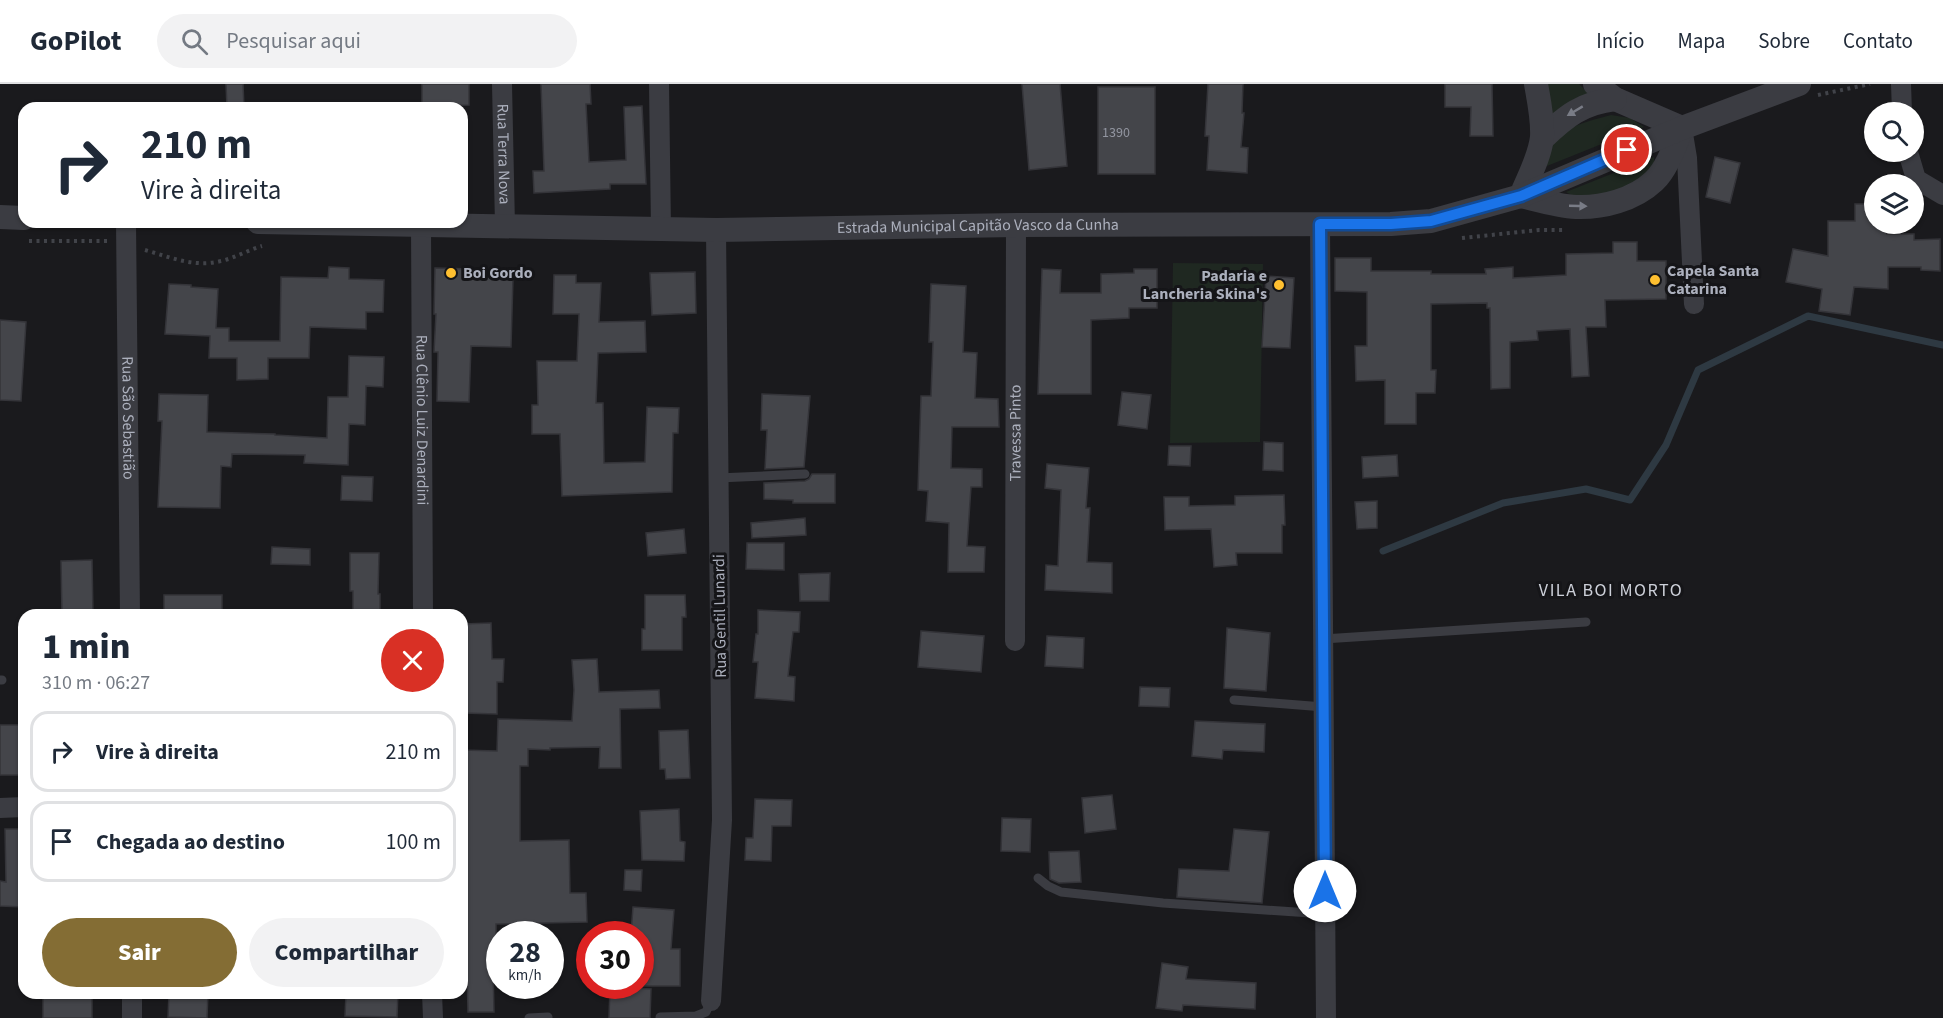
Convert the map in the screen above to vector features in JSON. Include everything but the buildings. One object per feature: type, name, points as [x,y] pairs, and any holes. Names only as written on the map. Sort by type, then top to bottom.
[{"type":"street","name":"Rua Terra Nova","points":[[502,84],[505,226]]},
{"type":"street","points":[[659,84],[661,229]]},
{"type":"street","points":[[1536,84],[1542,114],[1542,139],[1521,196],[1575,207],[1615,203],[1636,194],[1654,181],[1682,128]]},
{"type":"street","points":[[1595,84],[1615,99],[1682,128]]},
{"type":"street","name":"Estrada Municipal Capitão Vasco da Cunha","points":[[468,226],[716,230],[1017,225],[1391,224],[1431,221],[1521,196],[1682,128],[1799,84]]},
{"type":"street","points":[[1901,84],[1902,102]]},
{"type":"street","points":[[1542,139],[1564,118],[1583,106],[1615,99]]},
{"type":"street","points":[[1682,128],[1687,158],[1694,304]]},
{"type":"street","points":[[1911,162],[1916,179],[1943,195]]},
{"type":"street","points":[[0,218],[18,218]]},
{"type":"street","points":[[1320,224],[1326,1018]]},
{"type":"street","name":"Travessa Pinto","points":[[1015,641],[1017,225]]},
{"type":"street","name":"Rua São Sebastião","points":[[126,228],[130,609]]},
{"type":"street","name":"Rua Clênio Luiz Denardini","points":[[421,228],[423,609]]},
{"type":"street","name":"Rua Gentil Lunardi","points":[[711,1001],[722,820],[716,230]]},
{"type":"street","points":[[0,808],[18,807]]},
{"type":"street","points":[[132,999],[132,1018]]},
{"type":"street","points":[[432,999],[433,1018]]},
{"type":"lane","points":[[718,478],[805,474]]},
{"type":"lane","points":[[1323,639],[1586,622]]},
{"type":"lane","points":[[1234,700],[1324,707]]},
{"type":"lane","points":[[1038,878],[1061,892],[1163,903],[1325,914]]},
{"type":"lane","points":[[660,1017],[696,1016],[706,1012],[711,1001]]},
{"type":"lane","points":[[529,1018],[548,1017]]},
{"type":"shaded area","points":[[1544,84],[1579,84],[1592,97],[1552,118]]},
{"type":"shaded area","points":[[1611,115],[1630,118],[1644,127],[1547,166],[1553,144],[1560,136],[1578,125]]},
{"type":"shaded area","points":[[1654,157],[1654,167],[1647,174],[1620,191],[1589,198],[1579,198],[1566,192]]},
{"type":"shaded area","points":[[1173,263],[1263,264],[1260,442],[1170,443]]},
{"type":"waterway","points":[[1383,551],[1503,503],[1586,489],[1630,500],[1666,445],[1698,370],[1808,316],[1943,345]]},
{"type":"place","name":"Boi Gordo","points":[[451,273]]},
{"type":"place","name":"Capela Santa Catarina","points":[[1655,280]]},
{"type":"place","name":"Padaria e Lancheria Skina's","points":[[1279,285]]},
{"type":"district","name":"VILA BOI MORTO","points":[[1611,590]]},
{"type":"route","points":[[1325,891],[1320,224],[1391,224],[1431,221],[1521,196],[1627,150]]}]
